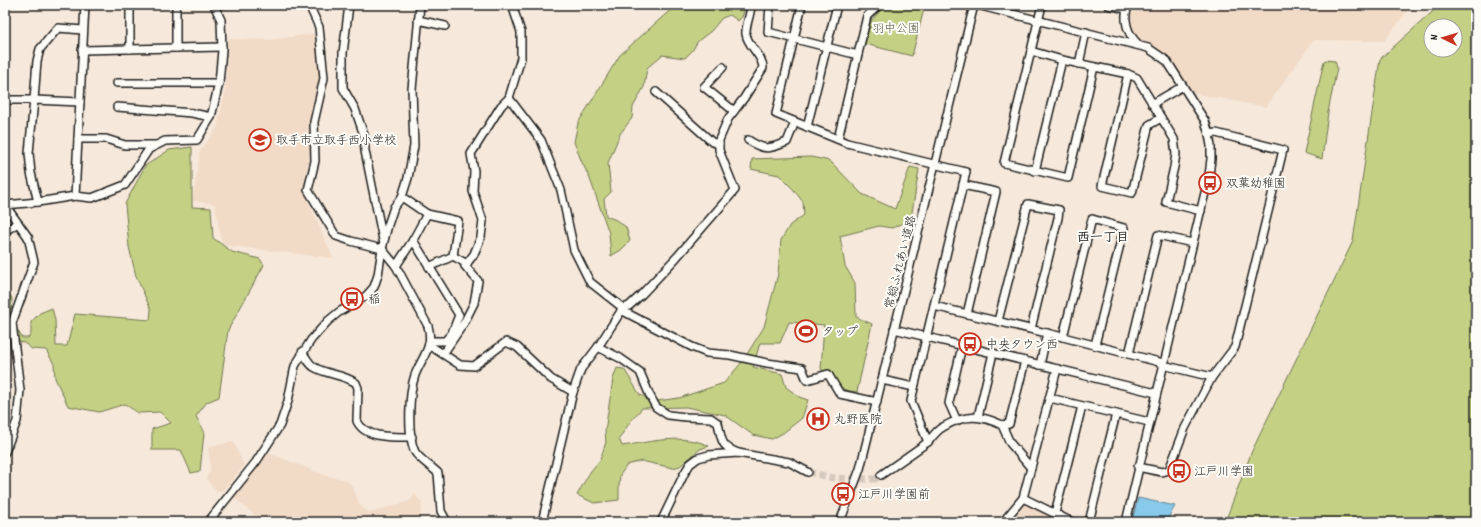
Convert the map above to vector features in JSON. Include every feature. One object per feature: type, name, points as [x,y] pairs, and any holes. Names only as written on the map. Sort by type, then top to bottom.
[{"type":"street","points":[[75,196],[85,5]]},
{"type":"street","points":[[130,5],[130,49]]},
{"type":"street","points":[[176,5],[176,48]]},
{"type":"street","points":[[5,205],[38,202],[75,196],[92,198],[125,185],[149,149],[164,141],[197,140],[212,117],[219,83],[222,47],[221,20],[214,5]]},
{"type":"street","points":[[310,5],[319,27],[324,78],[314,122],[315,161],[308,190],[336,236],[351,241],[383,245]]},
{"type":"street","points":[[349,5],[343,53],[343,88],[355,109],[364,135],[365,152],[383,245],[428,326],[430,334],[430,343],[412,386],[410,409],[412,437],[417,455],[438,473],[441,511],[447,522]]},
{"type":"street","points":[[208,522],[256,462],[280,425],[288,401],[295,366],[310,340],[328,321],[339,312],[366,296],[374,287],[378,275],[388,225],[394,207],[402,197],[408,178],[414,146],[412,89],[420,5]]},
{"type":"street","points":[[443,354],[464,323],[474,303],[478,281],[465,266],[474,254],[481,237],[482,221],[473,191],[474,171],[471,154],[501,106],[509,98],[521,58],[521,32],[512,5]]},
{"type":"street","points":[[542,522],[573,392],[581,369],[598,347],[622,309],[629,306],[646,290],[735,190],[719,150],[719,140],[728,118],[744,98],[763,68],[763,62],[750,43],[746,34],[751,5]]},
{"type":"street","points":[[770,5],[768,32],[858,55]]},
{"type":"street","points":[[802,5],[776,114],[847,143],[966,172],[911,401],[928,442]]},
{"type":"street","points":[[807,127],[837,5]]},
{"type":"street","points":[[838,139],[867,16],[879,5]]},
{"type":"street","points":[[975,5],[1140,45],[1159,54],[1167,61],[1200,112],[1209,134],[1211,151],[1210,168],[1201,211],[1192,243],[1126,522]]},
{"type":"street","name":"常総ふれあい道路","points":[[840,522],[860,469],[975,5]]},
{"type":"street","points":[[1042,5],[1004,163],[1068,178],[1094,67]]},
{"type":"street","points":[[1108,5],[1128,7],[1126,24],[1132,38],[1140,45]]},
{"type":"street","points":[[418,20],[445,26]]},
{"type":"street","points":[[38,202],[31,173],[29,153],[37,61],[40,49],[58,28],[83,30]]},
{"type":"street","points":[[1079,64],[1086,32]]},
{"type":"street","points":[[82,50],[222,47]]},
{"type":"street","points":[[1031,51],[1062,60],[1128,74],[1137,78],[1174,139],[1176,154],[1166,202],[1201,211]]},
{"type":"street","points":[[1035,171],[1062,60]]},
{"type":"street","points":[[723,67],[704,87],[734,111]]},
{"type":"street","points":[[1128,74],[1102,186],[1132,193],[1149,125],[1161,118]]},
{"type":"street","points":[[117,83],[219,83]]},
{"type":"street","points":[[1152,104],[1183,86]]},
{"type":"street","points":[[656,92],[712,142],[719,144]]},
{"type":"street","points":[[509,98],[541,140],[561,190],[574,250],[590,282],[622,309],[692,347],[707,353],[730,355],[767,363],[802,368],[807,380],[828,374],[840,394],[876,402]]},
{"type":"street","points":[[5,100],[80,102]]},
{"type":"street","points":[[117,107],[192,113],[212,117]]},
{"type":"street","points":[[748,140],[758,146],[771,148],[787,142],[795,122]]},
{"type":"street","points":[[1138,467],[1162,472],[1169,470],[1185,428],[1212,377],[1235,347],[1283,150],[1216,133],[1209,134]]},
{"type":"street","points":[[78,139],[106,139],[125,144],[157,145]]},
{"type":"street","points":[[963,185],[996,192],[967,314]]},
{"type":"street","points":[[402,197],[427,214],[458,221],[454,256]]},
{"type":"street","points":[[998,321],[1028,204],[1059,210],[1031,329]]},
{"type":"street","points":[[5,205],[28,237],[34,262],[12,323],[20,390],[17,421],[5,452]]},
{"type":"street","points":[[396,266],[413,240],[427,214]]},
{"type":"street","points":[[1064,337],[1092,219],[1118,225],[1124,228],[1095,344]]},
{"type":"street","points":[[5,231],[18,223]]},
{"type":"street","points":[[1129,354],[1158,235],[1192,243]]},
{"type":"street","points":[[413,240],[459,315],[452,334],[445,341],[430,343]]},
{"type":"street","points":[[454,256],[467,264]]},
{"type":"street","points":[[429,267],[454,256]]},
{"type":"street","points":[[934,306],[1095,344],[1212,377]]},
{"type":"street","points":[[5,329],[12,323]]},
{"type":"street","points":[[894,329],[1156,393]]},
{"type":"street","points":[[1040,365],[1048,333]]},
{"type":"street","points":[[430,343],[460,365],[474,366],[506,342],[517,347],[551,380],[573,392]]},
{"type":"street","points":[[957,421],[949,403],[962,346]]},
{"type":"street","points":[[598,347],[620,358],[640,372],[656,408],[668,415],[711,418],[718,423],[722,440],[727,448],[738,453]]},
{"type":"street","points":[[302,352],[314,367],[345,377],[356,383],[358,388],[357,421],[359,426],[364,431],[386,437],[412,437]]},
{"type":"street","points":[[978,417],[993,353]]},
{"type":"street","points":[[881,475],[928,442],[942,427],[957,421],[968,417],[978,417],[988,418],[1002,424],[1009,424],[1025,361]]},
{"type":"street","points":[[1003,522],[1023,498],[1057,369]]},
{"type":"street","points":[[882,380],[914,387]]},
{"type":"street","points":[[1050,398],[1149,422]]},
{"type":"street","points":[[1055,513],[1082,406]]},
{"type":"street","points":[[1089,522],[1116,414]]},
{"type":"street","points":[[1002,424],[1010,443],[1031,468]]},
{"type":"street","points":[[5,427],[12,431]]},
{"type":"street","points":[[661,522],[690,464],[698,458],[709,455],[738,453],[789,462],[808,472]]},
{"type":"street","points":[[1023,498],[1072,522]]},
{"type":"shaded area","points":[[1133,5],[1412,5],[1384,41],[1316,40],[1312,42],[1266,107],[1193,93],[1167,55],[1156,47],[1139,41],[1131,30],[1128,18]]},
{"type":"shaded area","name":"取手市立取手西小学校","points":[[320,33],[324,78],[303,189],[333,258],[222,245],[215,204],[193,201],[200,152],[217,128],[225,94],[228,39],[269,40]]},
{"type":"shaded area","points":[[233,441],[244,466],[223,490],[217,492],[206,478],[211,471],[208,448]]},
{"type":"shaded area","points":[[263,451],[324,475],[345,480],[352,485],[360,506],[370,513],[410,501],[415,494],[422,503],[420,517],[407,520],[374,522],[263,522],[233,497]]},
{"type":"shaded area","points":[[1027,503],[1052,518],[1062,522],[1007,522],[1020,505]]},
{"type":"green space","points":[[676,5],[746,5],[742,17],[738,21],[730,15],[722,18],[711,31],[698,41],[692,51],[685,58],[662,55],[647,68],[644,87],[633,107],[632,118],[620,134],[608,163],[611,192],[604,199],[606,216],[616,220],[626,227],[630,241],[621,250],[611,256],[609,233],[590,179],[574,142],[578,123],[620,55]]},
{"type":"green space","name":"羽中公園","points":[[885,5],[925,5],[912,56],[865,44],[871,21]]},
{"type":"green space","points":[[1440,5],[1476,5],[1476,522],[1225,522],[1252,451],[1353,241],[1380,59],[1423,20],[1423,58],[1463,58],[1463,18],[1426,18]]},
{"type":"green space","points":[[1324,61],[1335,61],[1337,68],[1328,112],[1322,159],[1304,153]]},
{"type":"green space","points":[[192,147],[192,207],[211,208],[213,238],[232,252],[260,259],[264,265],[228,330],[219,397],[207,402],[196,416],[204,433],[200,471],[191,473],[181,450],[152,450],[152,429],[171,423],[160,412],[138,413],[125,404],[99,412],[68,406],[55,378],[54,364],[46,350],[32,349],[24,343],[5,338],[5,289],[12,298],[11,318],[22,338],[28,338],[31,334],[31,322],[40,313],[52,308],[55,320],[56,346],[67,346],[75,314],[150,320],[151,310],[136,276],[129,247],[125,204],[145,166],[169,150]]},
{"type":"green space","points":[[811,157],[830,161],[862,194],[895,209],[910,167],[919,169],[911,219],[892,228],[879,226],[840,236],[845,266],[855,283],[856,317],[872,324],[857,392],[845,390],[821,369],[824,325],[789,322],[780,343],[760,343],[753,367],[782,374],[786,387],[799,397],[808,400],[802,418],[783,433],[772,439],[753,435],[725,415],[686,407],[642,408],[630,422],[619,439],[622,446],[677,439],[699,442],[709,446],[700,449],[680,466],[673,468],[641,461],[627,465],[620,475],[619,500],[594,503],[577,495],[590,472],[600,460],[606,442],[605,431],[613,379],[617,368],[624,369],[640,395],[657,401],[679,398],[724,383],[742,362],[764,327],[778,274],[781,240],[790,225],[804,215],[803,202],[793,189],[779,175],[751,169],[752,159]]},
{"type":"water","points":[[1138,498],[1175,506],[1166,522],[1135,522],[1132,521]]},
{"type":"tunnel","points":[[808,472],[833,478],[875,479],[881,475]]},
{"type":"place","name":"取手市立取手西小学校","points":[[260,140]]},
{"type":"place","name":"双葉幼稚園","points":[[1210,183]]},
{"type":"place","name":"稲","points":[[352,299]]},
{"type":"place","name":"タップ","points":[[806,331]]},
{"type":"place","name":"中央タウン西","points":[[970,344]]},
{"type":"place","name":"丸野医院","points":[[818,419]]},
{"type":"place","name":"江戸川学園","points":[[1179,471]]},
{"type":"place","name":"江戸川学園前","points":[[843,494]]},
{"type":"district","name":"西一丁目","points":[[1103,236]]}]
